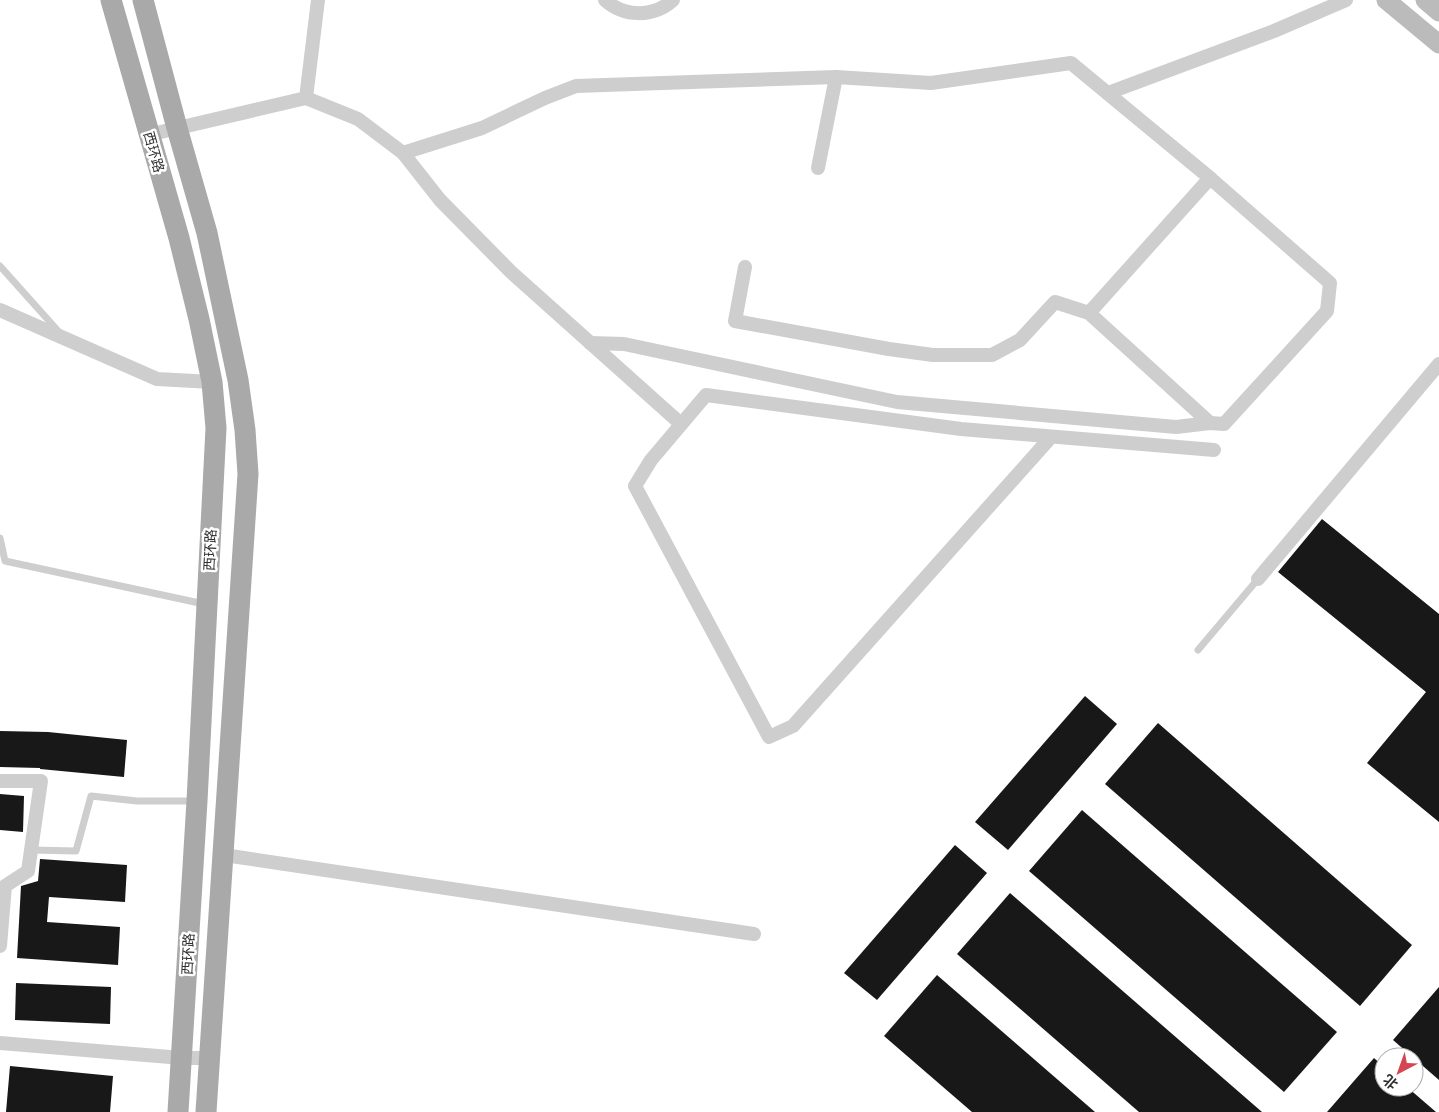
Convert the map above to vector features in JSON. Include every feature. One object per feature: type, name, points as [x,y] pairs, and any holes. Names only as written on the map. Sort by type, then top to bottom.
[{"type":"main road","name":"西环路","points":[[111,0],[148,135],[179,238],[199,319],[212,382],[216,428],[208,605],[178,1112]]},
{"type":"main road","name":"西环路","points":[[143,0],[207,233],[238,380],[245,430],[248,474],[206,1112]]},
{"type":"main road","points":[[1386,0],[1439,44]]},
{"type":"main road","points":[[1425,0],[1439,12]]},
{"type":"street","points":[[306,98],[318,0]]},
{"type":"street","points":[[604,0],[627,13],[643,14],[658,10],[673,0]]},
{"type":"street","points":[[1108,93],[1274,32],[1346,0]]},
{"type":"street","points":[[403,153],[482,128],[544,98],[576,86],[836,77],[930,83],[1071,63],[1210,178],[1330,283],[1327,311],[1224,424],[1210,423],[1176,427],[897,402],[624,344],[590,343]]},
{"type":"street","points":[[818,168],[836,77]]},
{"type":"street","points":[[148,135],[306,98],[358,119],[403,153],[440,200],[511,272],[681,424]]},
{"type":"street","points":[[1089,313],[1210,178]]},
{"type":"street","points":[[745,267],[735,320],[889,349],[933,355],[992,355],[1020,340],[1055,302],[1089,313],[1210,423]]},
{"type":"street","points":[[0,310],[156,379],[212,382]]},
{"type":"street","points":[[1258,579],[1439,364]]},
{"type":"street","points":[[1051,437],[793,726],[769,737],[635,486],[652,460],[706,395],[961,429],[1214,450]]},
{"type":"street","points":[[0,781],[41,781],[28,871],[5,886],[0,946]]},
{"type":"street","points":[[224,855],[754,934]]},
{"type":"street","points":[[0,1043],[182,1058],[210,1058]]},
{"type":"lane","points":[[0,266],[66,340]]},
{"type":"lane","points":[[0,538],[5,561],[208,605]]},
{"type":"lane","points":[[1198,650],[1258,579]]},
{"type":"lane","points":[[32,850],[76,851],[91,796],[137,801],[197,801]]},
{"type":"building","points":[[1322,519],[1439,614],[1439,822],[1367,763],[1426,692],[1278,572]]},
{"type":"building","points":[[1085,696],[1117,724],[1008,850],[975,822]]},
{"type":"building","points":[[1158,723],[1412,945],[1360,1006],[1105,784]]},
{"type":"building","points":[[0,731],[48,732],[127,740],[124,777],[40,768],[0,767]]},
{"type":"building","points":[[0,794],[24,796],[23,832],[0,830]]},
{"type":"building","points":[[1082,810],[1337,1032],[1284,1092],[1029,871]]},
{"type":"building","points":[[955,845],[987,873],[877,1000],[844,973]]},
{"type":"building","points":[[40,859],[127,865],[125,902],[49,897],[47,922],[120,927],[118,965],[17,958],[21,886],[38,881]]},
{"type":"building","points":[[1010,893],[1262,1112],[1139,1112],[957,954]]},
{"type":"building","points":[[937,975],[1095,1112],[972,1112],[884,1036]]},
{"type":"building","points":[[16,983],[111,987],[110,1024],[15,1020]]},
{"type":"building","points":[[1439,987],[1439,1080],[1424,1067],[1424,1047],[1401,1047],[1393,1040]]},
{"type":"building","points":[[1374,1058],[1374,1097],[1419,1097],[1436,1112],[1327,1112]]},
{"type":"building","points":[[10,1066],[113,1076],[110,1112],[6,1112]]}]
